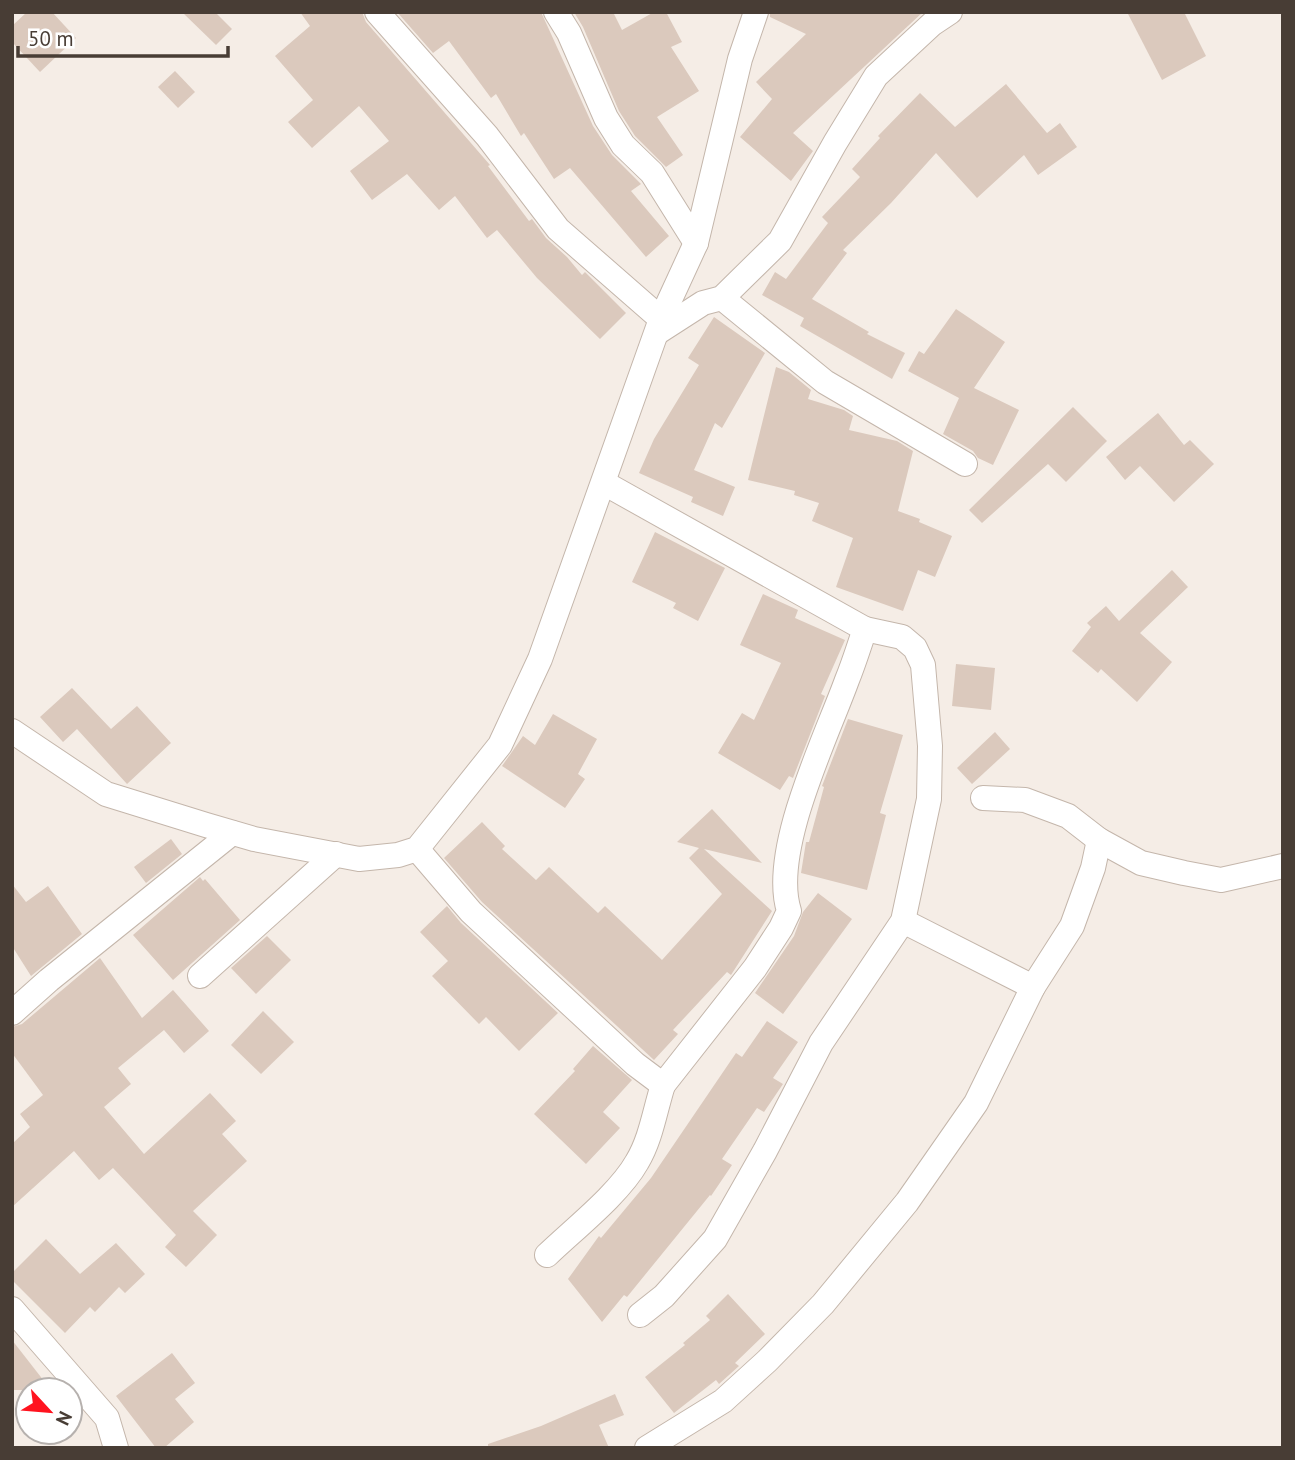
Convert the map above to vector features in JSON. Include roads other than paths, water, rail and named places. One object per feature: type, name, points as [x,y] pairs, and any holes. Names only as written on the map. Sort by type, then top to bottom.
[{"type":"street","points":[[377,12],[487,135],[558,229],[659,325]]},
{"type":"street","points":[[556,12],[569,33],[606,118],[622,145],[652,173],[696,243]]},
{"type":"street","points":[[12,731],[106,793],[232,833],[359,859],[398,855],[416,849],[499,745],[540,659],[659,325],[696,243],[740,60],[756,12]]},
{"type":"street","points":[[659,325],[703,303],[722,298],[780,241],[876,76],[932,24],[950,12]]},
{"type":"street","points":[[722,298],[825,382],[965,464]]},
{"type":"street","points":[[604,483],[865,629],[902,637],[915,648],[923,664],[930,746],[929,799],[903,921],[821,1044],[715,1239],[664,1296],[640,1315]]},
{"type":"street","points":[[547,1255],[613,1191],[637,1162],[650,1132],[663,1085],[755,968],[781,928],[789,911],[784,895],[791,837],[820,746],[865,629]]},
{"type":"street","points":[[984,798],[1025,800],[1068,816],[1099,840],[1141,863],[1221,880],[1283,866]]},
{"type":"street","points":[[12,1013],[49,980],[232,833]]},
{"type":"street","points":[[647,1448],[723,1401],[814,1314],[860,1261],[938,1160],[976,1103],[1033,988],[1072,926],[1093,867],[1099,840]]},
{"type":"street","points":[[416,849],[471,912],[635,1064],[663,1085]]},
{"type":"street","points":[[201,976],[336,854]]},
{"type":"street","points":[[903,921],[1033,988]]},
{"type":"street","points":[[12,1309],[107,1418],[116,1448]]}]
